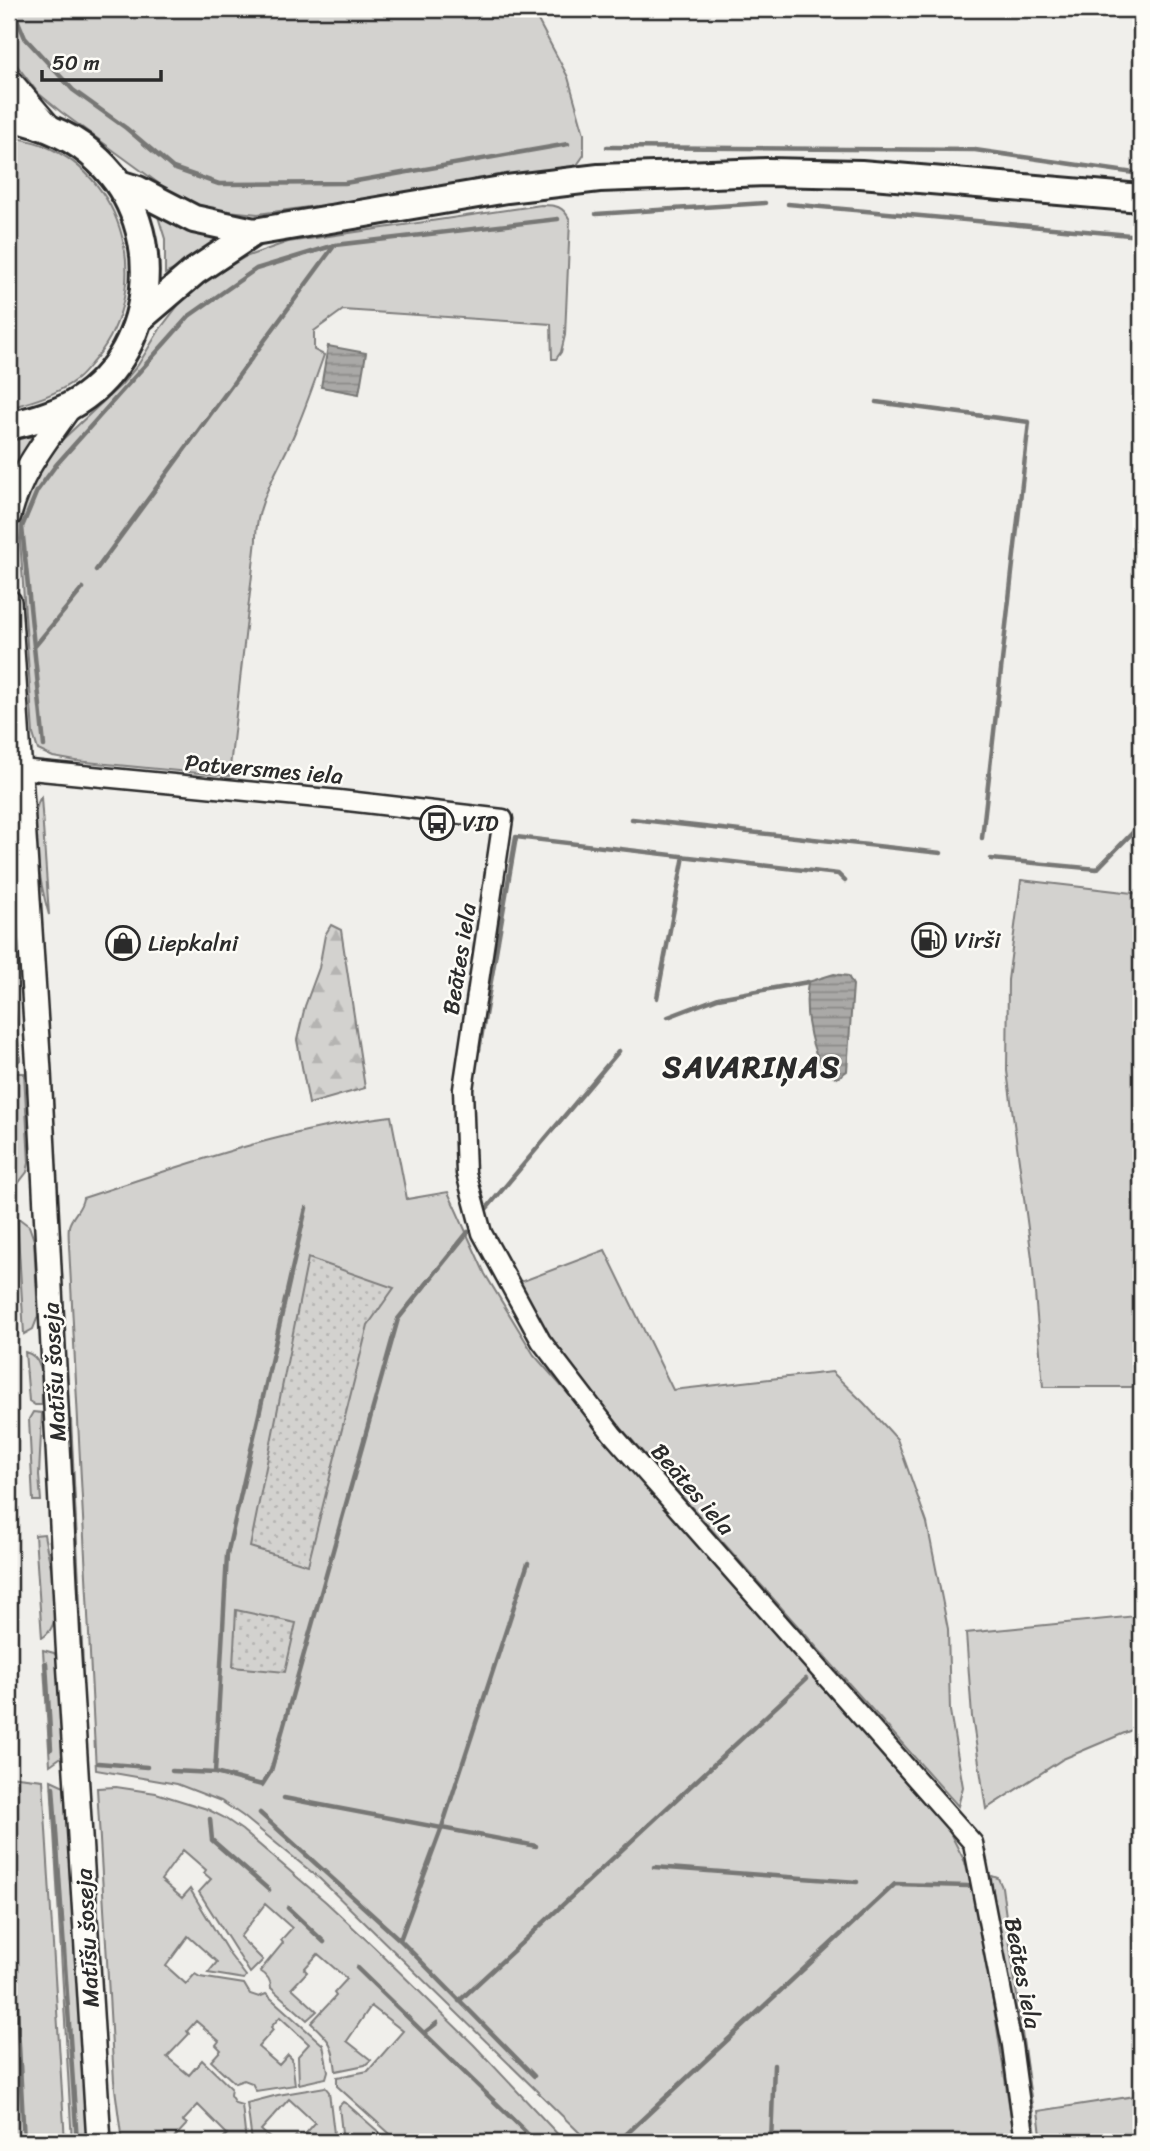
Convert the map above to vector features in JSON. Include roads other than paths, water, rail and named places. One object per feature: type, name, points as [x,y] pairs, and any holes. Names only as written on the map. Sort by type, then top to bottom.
[{"type":"highway","points":[[9,117],[51,129],[78,143],[100,162],[119,184],[136,216],[144,249],[146,284],[139,319],[131,340],[113,368],[89,392],[71,405],[40,419],[9,426]]},
{"type":"highway","points":[[119,184],[138,190],[194,219],[254,232],[507,189],[599,178],[767,172],[861,174],[1141,198]]},
{"type":"highway","points":[[139,319],[194,272],[254,232]]},
{"type":"main road","points":[[9,80],[51,129]]},
{"type":"main road","points":[[9,515],[28,464],[71,405]]},
{"type":"main road","name":"Matīšu šoseja","points":[[9,602],[39,1069],[68,1643],[100,2142]]},
{"type":"street","name":"Patversmes iela","points":[[20,769],[503,819]]},
{"type":"street","name":"Beātes iela","points":[[503,819],[463,1089],[466,1173],[482,1233],[541,1341],[613,1435],[973,1843],[1012,2045],[1025,2142]]},
{"type":"waterway","points":[[13,9],[25,38],[73,90],[126,128],[173,168],[219,184],[345,183],[568,144]]},
{"type":"waterway","points":[[607,147],[975,150],[1141,174]]},
{"type":"waterway","points":[[596,214],[765,203]]},
{"type":"waterway","points":[[788,204],[1141,236]]},
{"type":"waterway","points":[[44,746],[22,527],[37,491],[56,465],[189,316],[256,269],[335,245],[558,219]]},
{"type":"waterway","points":[[96,570],[334,246]]},
{"type":"waterway","points":[[876,402],[1029,422],[982,838]]},
{"type":"waterway","points":[[35,646],[83,588]]},
{"type":"waterway","points":[[632,819],[941,853]]},
{"type":"waterway","points":[[991,859],[1097,869],[1141,824]]},
{"type":"waterway","points":[[479,1050],[516,837],[838,874],[845,881]]},
{"type":"waterway","points":[[657,998],[684,856]]},
{"type":"waterway","points":[[668,1017],[718,998],[808,982]]},
{"type":"waterway","points":[[487,1208],[619,1051]]},
{"type":"waterway","points":[[215,1773],[227,1555],[306,1208]]},
{"type":"waterway","points":[[172,1771],[215,1773],[262,1785],[271,1771],[398,1319],[468,1232]]},
{"type":"waterway","points":[[400,1940],[442,1827],[528,1563]]},
{"type":"waterway","points":[[46,1663],[51,1749]]},
{"type":"waterway","points":[[459,2001],[806,1679]]},
{"type":"waterway","points":[[98,1763],[147,1767]]},
{"type":"waterway","points":[[53,1787],[77,2142]]},
{"type":"waterway","points":[[284,1798],[536,1846]]},
{"type":"waterway","points":[[260,1813],[400,1940],[534,2076]]},
{"type":"waterway","points":[[210,1819],[212,1840],[269,1890]]},
{"type":"waterway","points":[[9,1851],[24,2142]]},
{"type":"waterway","points":[[654,1867],[857,1882]]},
{"type":"waterway","points":[[618,2142],[895,1884],[968,1886]]},
{"type":"waterway","points":[[288,1908],[324,1942]]},
{"type":"waterway","points":[[357,1968],[536,2142]]},
{"type":"waterway","points":[[424,2033],[437,2023]]},
{"type":"waterway","points":[[771,2142],[774,2065]]},
{"type":"place","name":"VID","points":[[437,823]]},
{"type":"place","name":"Virši","points":[[929,940]]},
{"type":"place","name":"Liepkalni","points":[[123,943]]},
{"type":"district","name":"SAVARIŅAS","points":[[752,1067]]}]
